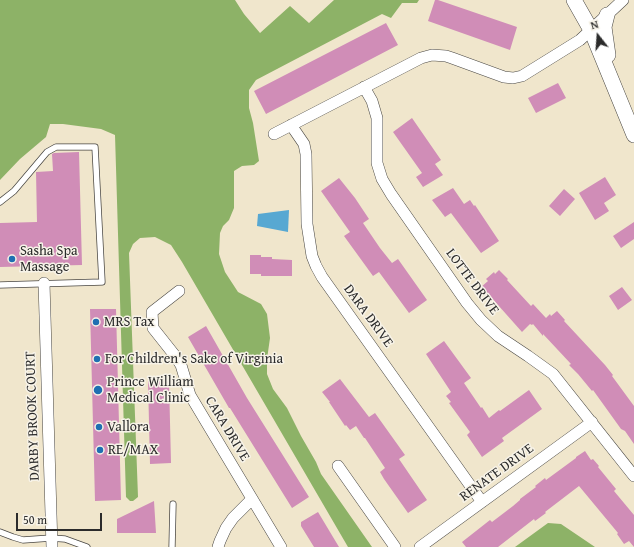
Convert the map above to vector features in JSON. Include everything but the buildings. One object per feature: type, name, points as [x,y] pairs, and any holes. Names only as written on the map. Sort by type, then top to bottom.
[{"type":"street","points":[[574,0],[591,30],[634,135]]},
{"type":"street","points":[[274,134],[421,58],[432,55],[446,56],[504,77],[513,78],[522,76],[580,40],[623,0]]},
{"type":"street","points":[[607,15],[604,32],[614,87]]},
{"type":"street","name":"LOTTE DRIVE","points":[[364,87],[372,101],[377,118],[377,163],[382,179],[391,194],[467,303],[481,320],[498,336],[553,374],[634,476]]},
{"type":"street","name":"DARA DRIVE","points":[[291,124],[304,144],[306,154],[307,224],[312,256],[316,266],[322,277],[482,502]]},
{"type":"street","name":"DARBY BROOK COURT","points":[[44,284],[52,542]]},
{"type":"street","name":"CARA DRIVE","points":[[180,291],[152,312],[153,328],[176,356],[181,365],[190,396],[281,547]]},
{"type":"street","name":"RENATE DRIVE","points":[[420,547],[592,422]]},
{"type":"street","points":[[338,466],[395,547]]},
{"type":"street","points":[[218,547],[226,528],[233,518],[252,499]]},
{"type":"lane","points":[[0,202],[14,191],[47,152],[56,147],[95,147],[102,282],[0,285]]},
{"type":"lane","points":[[172,547],[173,504]]},
{"type":"lane","points":[[0,532],[23,540],[52,542],[65,539],[86,547]]},
{"type":"green space","points":[[0,0],[235,0],[244,14],[260,33],[290,6],[309,23],[334,0],[419,0],[417,3],[402,3],[391,18],[382,14],[256,80],[249,90],[249,108],[259,161],[254,165],[242,166],[234,171],[234,208],[229,220],[223,226],[220,233],[219,254],[225,272],[238,292],[261,304],[267,314],[270,338],[267,359],[267,374],[273,389],[287,408],[321,474],[372,547],[348,547],[182,262],[171,245],[155,237],[140,238],[133,244],[129,253],[138,497],[133,501],[130,501],[126,497],[115,135],[101,129],[63,124],[50,124],[46,137],[20,159],[0,180]]},
{"type":"green space","points":[[548,523],[561,524],[595,547],[515,547]]},
{"type":"water","points":[[289,210],[288,232],[257,226],[258,214]]},
{"type":"place","name":"Sasha Spa Massage","points":[[12,259]]},
{"type":"place","name":"MRS Tax","points":[[96,322]]},
{"type":"place","name":"For Children's Sake of Virginia","points":[[97,359]]},
{"type":"place","name":"Prince William Medical Clinic","points":[[98,390]]},
{"type":"place","name":"Vallora","points":[[99,427]]},
{"type":"place","name":"RE/MAX","points":[[100,450]]}]
